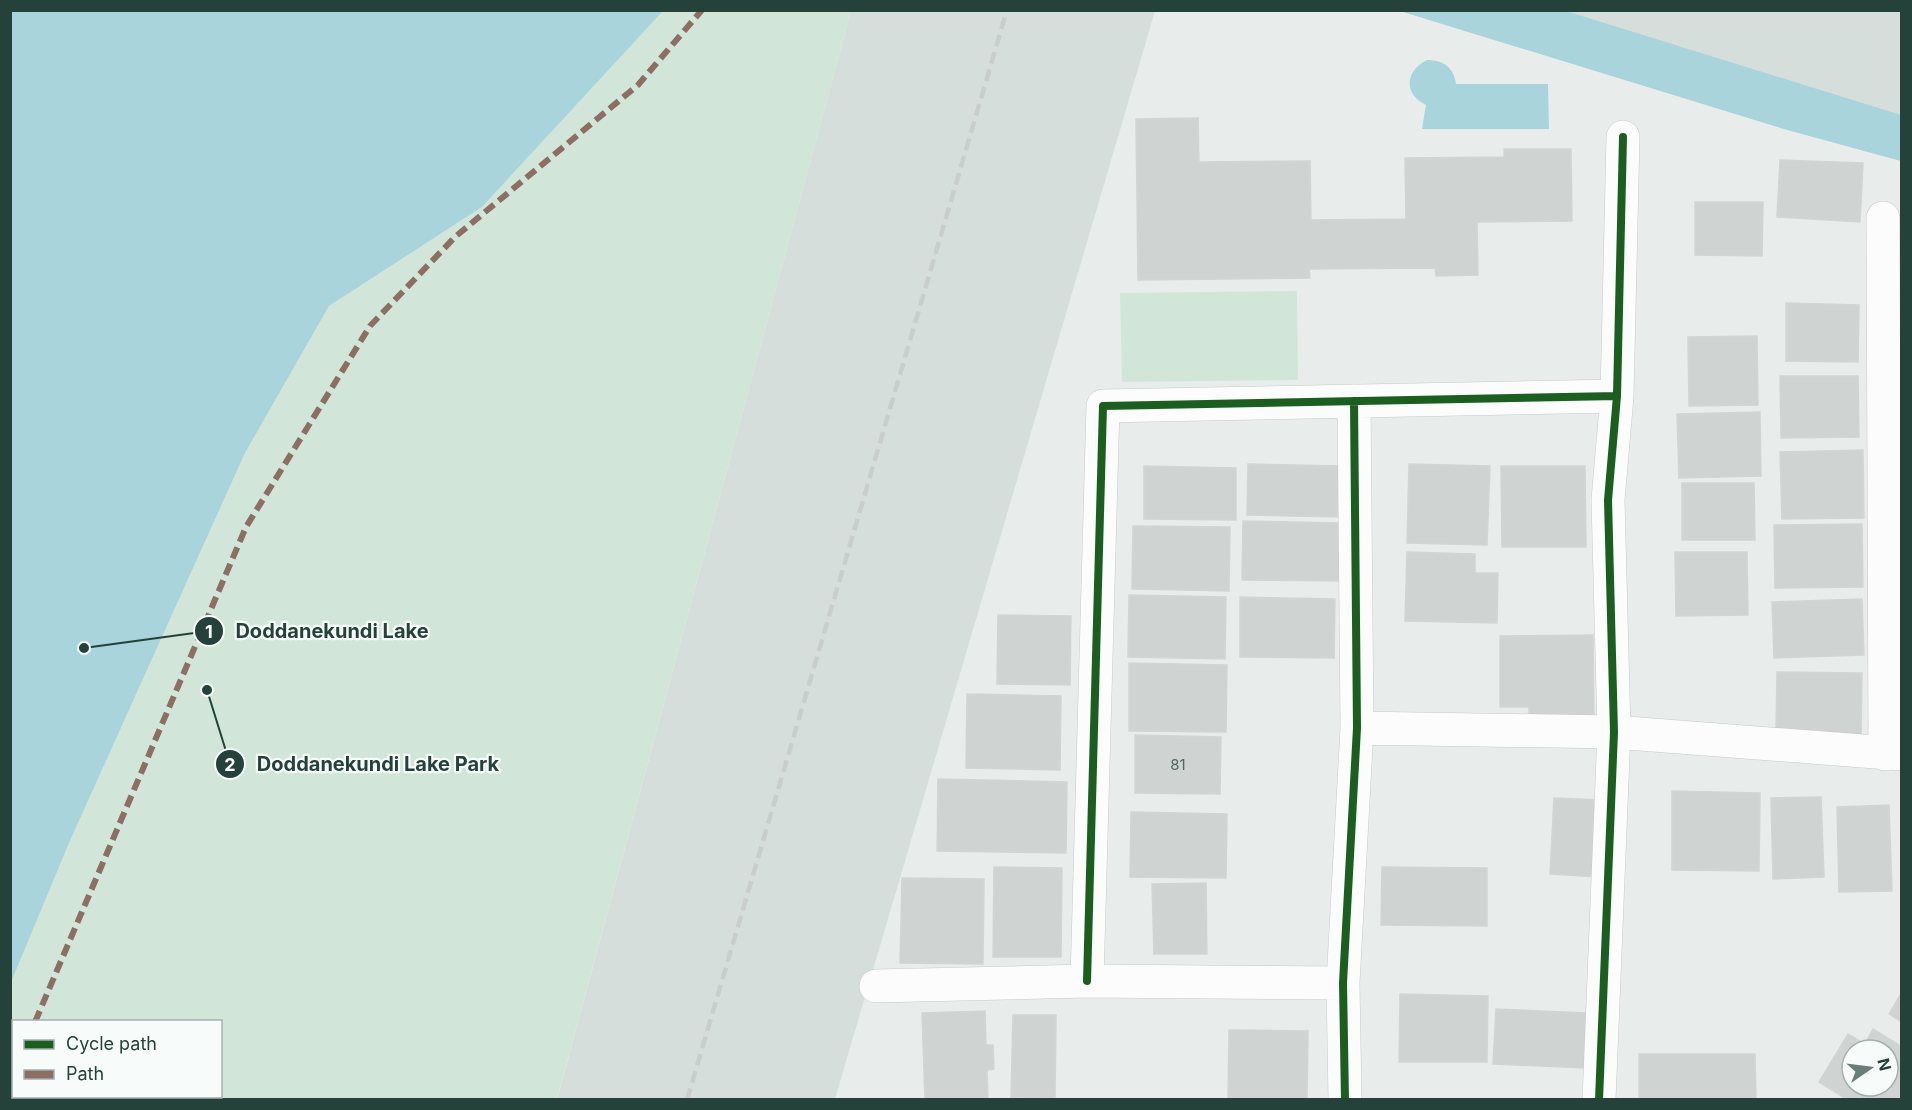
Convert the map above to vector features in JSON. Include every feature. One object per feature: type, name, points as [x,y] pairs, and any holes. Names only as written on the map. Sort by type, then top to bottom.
[{"type":"street","points":[[1599,1100],[1614,732],[1608,500],[1617,396],[1623,137]]},
{"type":"street","points":[[1357,728],[1614,732],[1893,754],[1883,218]]},
{"type":"street","points":[[1087,981],[1103,406],[1617,396]]},
{"type":"street","points":[[1345,1100],[1343,983],[1357,728],[1354,401]]},
{"type":"street","points":[[876,986],[1087,981],[1343,983]]},
{"type":"shaded area","points":[[851,11],[1155,11],[835,1099],[557,1100]]},
{"type":"shaded area","points":[[1400,11],[1901,11],[1901,161],[1784,129]]},
{"type":"green space","points":[[663,11],[851,11],[557,1099],[11,1099],[10,982],[69,843],[245,453],[329,306],[482,207]]},
{"type":"green space","points":[[1297,291],[1298,380],[1122,382],[1120,293]]},
{"type":"water","points":[[11,10],[663,11],[482,207],[329,306],[245,453],[69,843],[11,982]]},
{"type":"water","points":[[1400,11],[1566,11],[1901,115],[1901,161],[1784,129]]},
{"type":"water","points":[[1427,60],[1447,66],[1456,84],[1548,84],[1549,129],[1422,129],[1426,105],[1413,95],[1410,82],[1414,70]]},
{"type":"building","points":[[1198,118],[1199,162],[1310,161],[1311,220],[1406,219],[1405,158],[1504,157],[1504,149],[1571,149],[1572,221],[1477,222],[1478,275],[1436,276],[1435,268],[1309,269],[1310,278],[1138,280],[1136,119]]},
{"type":"building","points":[[1780,160],[1863,163],[1860,222],[1777,217]]},
{"type":"building","points":[[1695,202],[1763,202],[1762,256],[1695,255]]},
{"type":"building","points":[[1786,303],[1859,305],[1858,362],[1786,361]]},
{"type":"building","points":[[1757,336],[1758,405],[1689,406],[1688,337]]},
{"type":"building","points":[[1780,376],[1858,376],[1859,437],[1781,438]]},
{"type":"building","points":[[1760,412],[1761,476],[1679,478],[1677,414]]},
{"type":"building","points":[[1863,450],[1864,518],[1782,519],[1780,452]]},
{"type":"building","points":[[1248,464],[1341,466],[1340,517],[1247,515]]},
{"type":"building","points":[[1409,464],[1490,466],[1487,545],[1407,543]]},
{"type":"building","points":[[1144,466],[1236,468],[1236,520],[1144,519]]},
{"type":"building","points":[[1501,466],[1585,466],[1586,547],[1502,547]]},
{"type":"building","points":[[1682,483],[1754,483],[1755,540],[1682,540]]},
{"type":"building","points":[[1243,521],[1340,523],[1339,581],[1242,580]]},
{"type":"building","points":[[1862,524],[1863,587],[1775,588],[1774,525]]},
{"type":"building","points":[[1133,526],[1230,527],[1229,591],[1132,589]]},
{"type":"building","points":[[1407,552],[1475,554],[1475,573],[1498,573],[1497,623],[1405,621]]},
{"type":"building","points":[[1675,552],[1747,552],[1748,615],[1676,616]]},
{"type":"building","points":[[1129,595],[1226,597],[1225,659],[1128,657]]},
{"type":"building","points":[[1240,597],[1335,599],[1334,658],[1240,657]]},
{"type":"building","points":[[1862,599],[1864,655],[1774,658],[1772,602]]},
{"type":"building","points":[[998,615],[1071,616],[1070,685],[997,684]]},
{"type":"building","points":[[1593,635],[1594,723],[1529,723],[1529,707],[1500,707],[1500,636]]},
{"type":"building","points":[[1129,663],[1227,665],[1226,732],[1129,731]]},
{"type":"building","points":[[1777,672],[1862,673],[1861,734],[1776,733]]},
{"type":"building","points":[[967,694],[1061,696],[1060,770],[966,768]]},
{"type":"building","points":[[1135,735],[1221,737],[1220,794],[1135,793]]},
{"type":"building","points":[[938,779],[1067,782],[1066,853],[937,851]]},
{"type":"building","points":[[1672,791],[1760,793],[1759,871],[1672,870]]},
{"type":"building","points":[[1821,797],[1824,877],[1773,879],[1771,798]]},
{"type":"building","points":[[1554,798],[1602,800],[1599,877],[1550,874]]},
{"type":"building","points":[[1889,805],[1892,891],[1839,892],[1837,807]]},
{"type":"building","points":[[1131,812],[1227,814],[1226,878],[1130,877]]},
{"type":"building","points":[[994,867],[1062,868],[1061,957],[993,957]]},
{"type":"building","points":[[1382,867],[1487,868],[1487,926],[1381,925]]},
{"type":"building","points":[[902,878],[984,879],[983,964],[900,963]]},
{"type":"building","points":[[1206,883],[1207,954],[1154,954],[1152,884]]},
{"type":"building","points":[[1902,992],[1902,1022],[1889,1014]]},
{"type":"building","points":[[1400,994],[1488,996],[1487,1062],[1399,1062]]},
{"type":"building","points":[[1496,1009],[1587,1013],[1585,1068],[1493,1064]]},
{"type":"building","points":[[985,1011],[986,1045],[993,1045],[994,1069],[987,1070],[988,1099],[925,1100],[922,1013]]},
{"type":"building","points":[[1013,1015],[1056,1015],[1055,1098],[1011,1097]]},
{"type":"building","points":[[1873,1029],[1888,1038],[1868,1038]]},
{"type":"building","points":[[1229,1030],[1308,1031],[1307,1100],[1228,1100]]},
{"type":"building","points":[[1900,1046],[1902,1047],[1902,1100],[1848,1100],[1845,1098],[1900,1098]]},
{"type":"building","points":[[1840,1047],[1840,1095],[1819,1082]]},
{"type":"building","points":[[1639,1054],[1755,1054],[1756,1100],[1639,1100]]},
{"type":"railway","points":[[687,1100],[1007,10]]},
{"type":"marked path","points":[[36,1020],[246,527],[370,326],[455,237],[638,85],[702,10]]},
{"type":"marked path","points":[[10,1078],[12,1074]]},
{"type":"cycle path","points":[[1599,1100],[1614,732],[1608,500],[1617,396],[1623,137]]},
{"type":"cycle path","points":[[1087,981],[1103,406],[1617,396]]},
{"type":"cycle path","points":[[1345,1100],[1343,983],[1357,728],[1354,401]]},
{"type":"place","name":"Doddanekundi Lake","points":[[84,648]]},
{"type":"place","name":"Doddanekundi Lake Park","points":[[207,690]]}]
